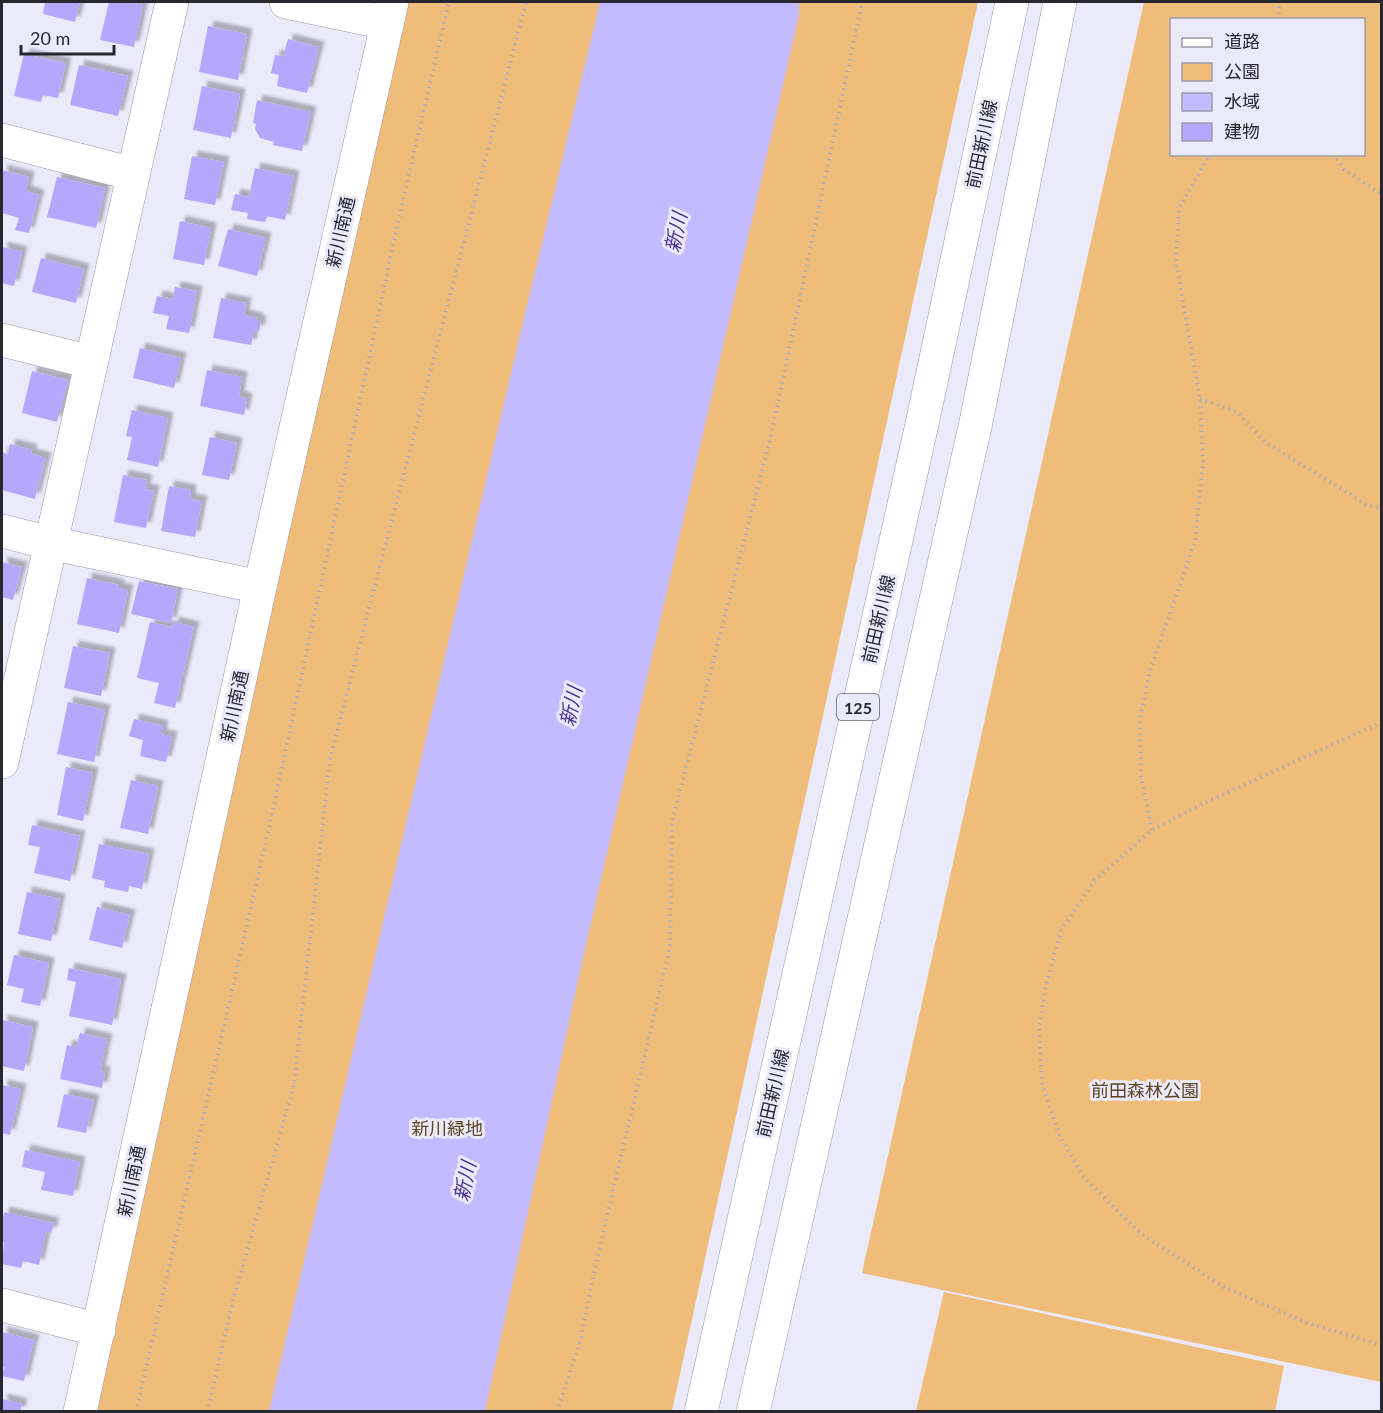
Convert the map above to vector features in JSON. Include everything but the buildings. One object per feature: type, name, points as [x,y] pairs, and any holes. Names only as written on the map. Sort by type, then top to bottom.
[{"type":"street","points":[[2,762],[5,728],[50,543],[172,2]]},
{"type":"street","points":[[286,2],[390,12]]},
{"type":"street","name":"前田新川線","points":[[701,1412],[919,435],[1012,2]]},
{"type":"street","points":[[753,1412],[976,422],[1060,2]]},
{"type":"street","name":"新川南通","points":[[80,1412],[260,587],[390,12]]},
{"type":"street","points":[[2,140],[133,174]]},
{"type":"street","points":[[2,339],[91,362]]},
{"type":"street","points":[[2,531],[260,587]]},
{"type":"street","points":[[2,1305],[99,1330]]},
{"type":"path","points":[[136,1412],[271,819],[398,222],[449,2]]},
{"type":"path","points":[[207,1412],[234,1298],[294,1085],[330,759],[526,2]]},
{"type":"path","points":[[557,1412],[581,1338],[597,1256],[670,947],[672,822],[771,436],[862,2]]},
{"type":"path","points":[[1279,2],[1279,18]]},
{"type":"path","points":[[1152,830],[1141,776],[1140,719],[1150,671],[1195,541],[1203,463],[1200,399],[1176,262],[1179,208],[1209,156]]},
{"type":"path","points":[[1334,156],[1344,169],[1382,195]]},
{"type":"path","points":[[1200,399],[1237,412],[1265,442],[1369,506],[1382,508]]},
{"type":"path","points":[[1382,722],[1213,799],[1152,830],[1094,880],[1061,931],[1046,985],[1039,1027],[1042,1083],[1059,1135],[1085,1179],[1141,1234],[1224,1287],[1307,1323],[1382,1345]]},
{"type":"green space","name":"新川緑地","points":[[408,2],[978,2],[672,1411],[97,1412],[324,372]]},
{"type":"green space","name":"前田森林公園","points":[[1144,2],[1381,2],[1381,1382],[862,1273]]},
{"type":"green space","points":[[944,1292],[1284,1366],[1275,1411],[916,1411]]},
{"type":"water","name":"新川","points":[[600,2],[799,2],[799,15],[583,958],[485,1411],[269,1411],[518,343]]}]
